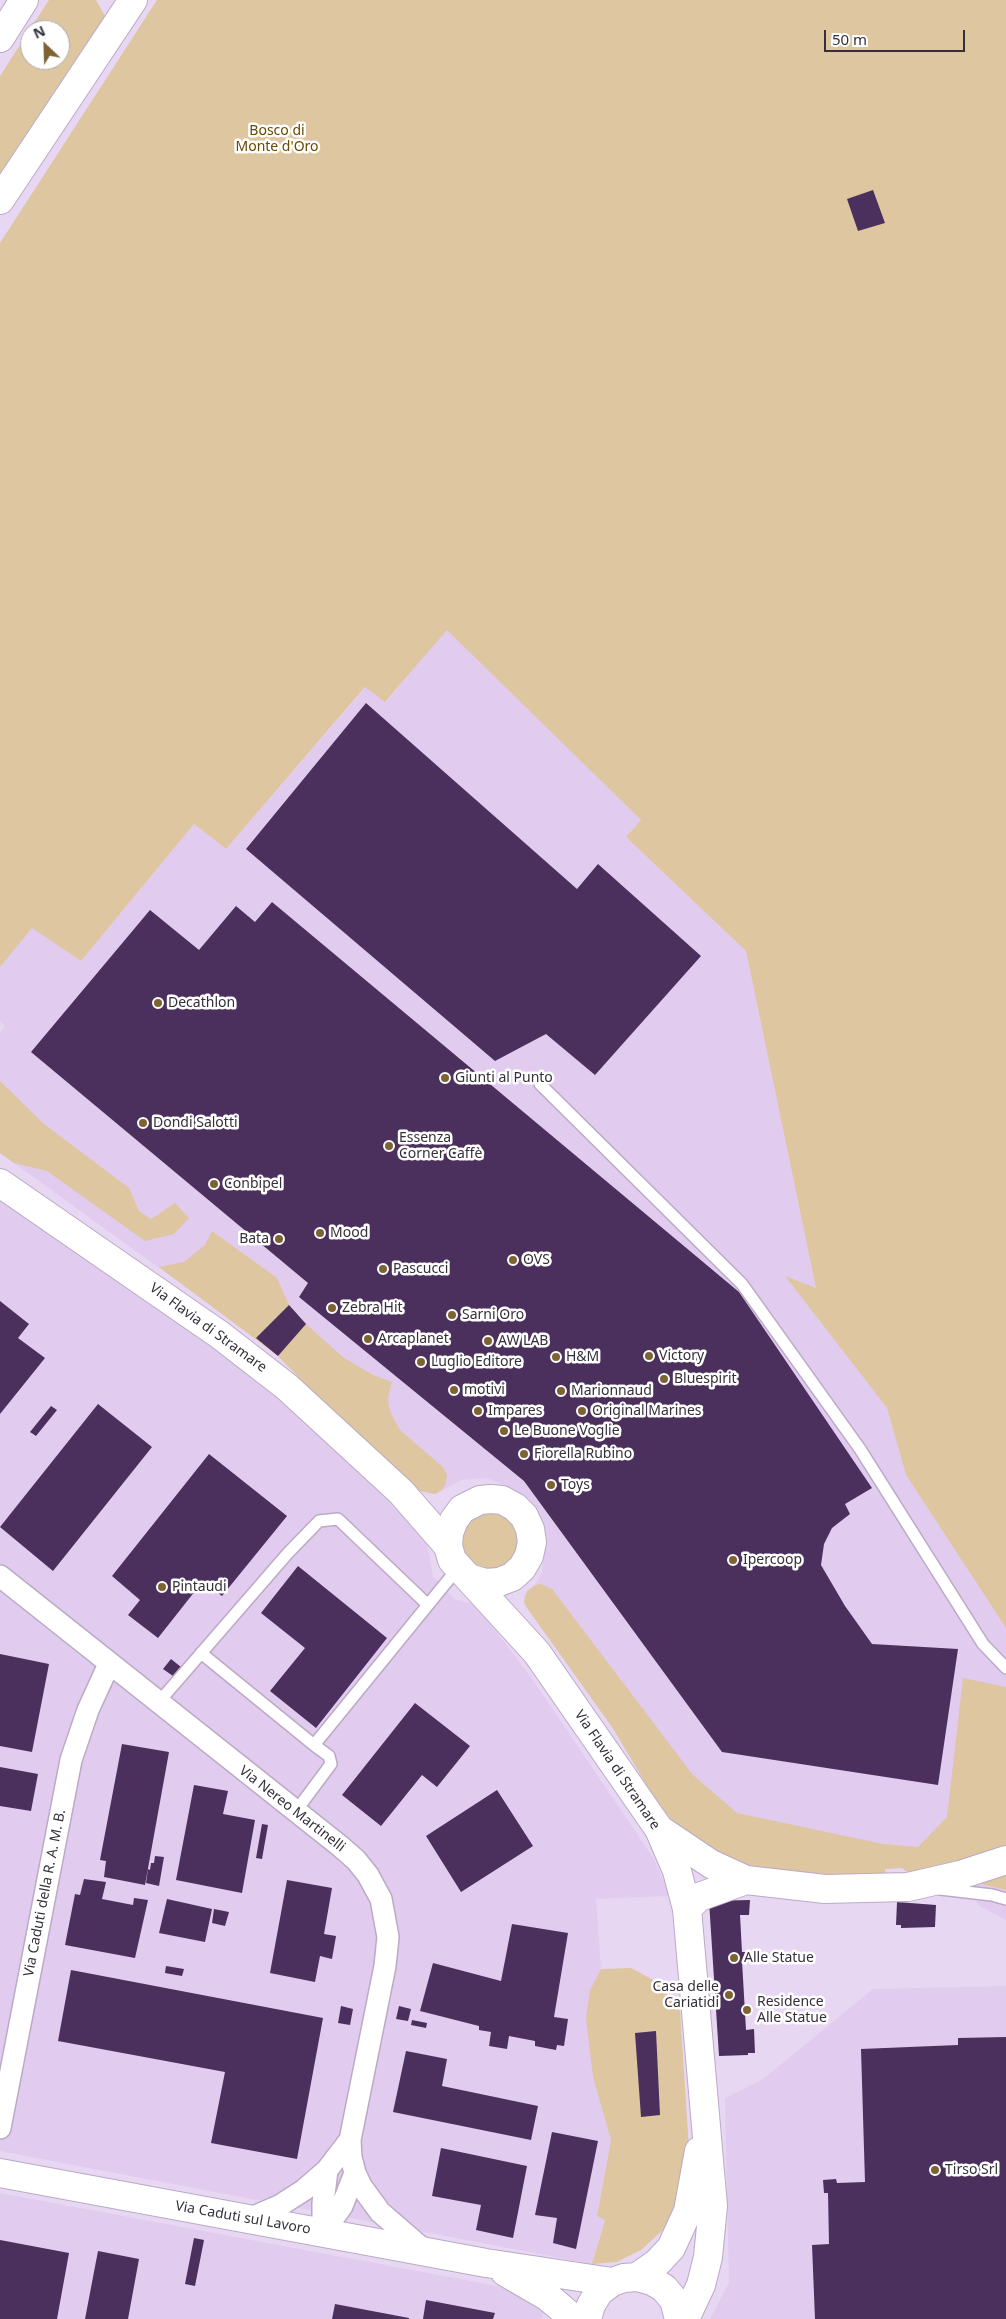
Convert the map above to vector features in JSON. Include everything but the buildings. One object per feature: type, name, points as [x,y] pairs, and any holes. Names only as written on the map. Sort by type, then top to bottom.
[{"type":"main road","points":[[0,38],[24,0]]},
{"type":"main road","points":[[0,200],[133,0]]},
{"type":"main road","name":"Via Flavia di Stramare","points":[[0,1183],[220,1335],[287,1387],[401,1492],[459,1564],[523,1637],[566,1693],[659,1829],[677,1871],[687,1909],[713,2206],[708,2257],[701,2285],[685,2319]]},
{"type":"main road","name":"Via Flavia di Stramare","points":[[401,1492],[434,1506],[462,1509],[480,1500],[502,1500],[514,1506],[524,1516],[530,1529],[531,1549],[522,1568],[512,1577],[509,1590],[511,1604],[523,1637]]},
{"type":"main road","points":[[462,1509],[454,1520],[449,1533],[459,1564],[485,1583],[499,1582],[512,1577]]},
{"type":"main road","points":[[659,1829],[711,1864],[746,1880],[825,1889],[908,1886],[960,1875],[1006,1860]]},
{"type":"main road","points":[[687,1909],[699,1897],[746,1880]]},
{"type":"main road","name":"Via Flavia di Stramare","points":[[588,2319],[591,2306],[599,2292],[657,2263],[671,2248],[688,2211],[698,2155],[704,2094]]},
{"type":"main road","name":"Via Caduti sul Lavoro","points":[[0,2173],[486,2263],[624,2280]]},
{"type":"main road","name":"Via Caduti sul Lavoro","points":[[486,2263],[548,2297],[574,2319]]},
{"type":"main road","points":[[624,2280],[652,2281],[664,2288],[674,2300],[679,2319]]},
{"type":"street","name":"Via Nereo Martinelli","points":[[1,1577],[356,1860],[376,1887],[385,1916],[388,1936],[385,1966],[350,2140],[355,2173],[361,2186],[380,2212],[426,2252]]},
{"type":"street","name":"Via Caduti della R. A. M. B.","points":[[0,2128],[71,1760],[88,1710],[109,1664]]},
{"type":"street","name":"Via Nereo Martinelli","points":[[249,2219],[292,2199],[327,2170],[350,2140]]},
{"type":"street","name":"Via Nereo Martinelli","points":[[323,2232],[322,2203],[327,2170]]},
{"type":"street","points":[[323,2232],[342,2206],[355,2173]]},
{"type":"lane","points":[[540,1084],[742,1284],[860,1450],[983,1644],[1006,1668]]},
{"type":"lane","points":[[158,1703],[319,1521],[338,1519],[428,1605]]},
{"type":"lane","points":[[314,1745],[459,1564]]},
{"type":"lane","points":[[202,1653],[330,1756],[330,1764],[296,1811]]},
{"type":"lane","points":[[908,1886],[992,1894],[1006,1898]]},
{"type":"shaded area","points":[[447,629],[641,820],[626,837],[746,951],[816,1288],[786,1277],[887,1408],[906,1475],[1006,1628],[1006,1846],[912,1876],[902,1868],[885,1869],[886,1877],[653,1796],[614,1730],[525,1605],[524,1595],[535,1585],[542,1572],[547,1538],[538,1519],[524,1501],[510,1488],[487,1478],[462,1480],[435,1494],[420,1491],[278,1356],[256,1338],[0,1153],[0,1033],[5,1026],[0,1022],[0,967],[32,927],[81,961],[194,824],[226,849],[366,687],[386,702]]},
{"type":"shaded area","points":[[0,1196],[215,1344],[278,1394],[409,1521],[427,1543],[433,1576],[454,1599],[476,1605],[531,1677],[654,1859],[670,1896],[596,1899],[601,1969],[590,1990],[593,2077],[611,2140],[597,2216],[605,2219],[592,2264],[0,2151]]},
{"type":"shaded area","points":[[972,1882],[1006,1890],[1006,1920],[978,1905]]},
{"type":"shaded area","points":[[1006,1986],[1006,2319],[710,2319],[729,2283],[725,2098],[763,2079],[873,1989]]},
{"type":"shaded area","points":[[0,2193],[492,2285],[519,2293],[544,2310],[542,2319],[0,2319]]},
{"type":"green space","points":[[49,0],[96,0],[105,16],[70,69],[70,20],[36,20]]},
{"type":"green space","name":"Bosco di Monte d'Oro","points":[[157,0],[1006,0],[1006,1628],[906,1475],[887,1408],[785,1276],[816,1288],[746,951],[626,837],[641,820],[447,630],[385,702],[365,687],[226,849],[194,824],[81,961],[32,928],[0,967],[0,243]]},
{"type":"green space","points":[[20,45],[20,70],[69,70],[0,175],[0,76]]},
{"type":"green space","points":[[0,1081],[44,1124],[129,1188],[139,1211],[151,1219],[175,1203],[189,1218],[174,1234],[145,1241],[47,1171],[14,1163],[0,1153]]},
{"type":"green space","points":[[212,1231],[277,1278],[289,1305],[306,1324],[344,1358],[373,1375],[392,1382],[388,1397],[389,1408],[394,1420],[401,1431],[443,1467],[447,1475],[446,1483],[442,1490],[435,1494],[420,1491],[321,1400],[278,1356],[159,1267],[184,1262],[205,1245]]},
{"type":"green space","points":[[491,1513],[506,1518],[514,1526],[519,1541],[514,1556],[506,1564],[491,1569],[476,1564],[468,1556],[463,1541],[468,1526],[476,1518]]},
{"type":"green space","points":[[541,1584],[552,1589],[693,1775],[737,1813],[883,1844],[918,1847],[947,1817],[963,1678],[1006,1687],[1006,1846],[912,1876],[902,1868],[885,1869],[886,1877],[786,1876],[722,1860],[674,1823],[653,1796],[614,1730],[525,1605],[524,1601],[527,1591],[535,1585]]},
{"type":"green space","points":[[1006,1871],[1006,1890],[972,1882]]},
{"type":"green space","points":[[631,1968],[657,1982],[680,2011],[689,2149],[681,2196],[664,2229],[641,2250],[617,2262],[592,2264],[605,2220],[597,2216],[611,2140],[593,2077],[586,2018],[590,1990],[601,1969]]},
{"type":"place","name":"Decathlon","points":[[158,1003]]},
{"type":"place","name":"Giunti al Punto","points":[[445,1078]]},
{"type":"place","name":"Dondi Salotti","points":[[143,1123]]},
{"type":"place","name":"Essenza Corner Caffè","points":[[389,1146]]},
{"type":"place","name":"Conbipel","points":[[214,1184]]},
{"type":"place","name":"Mood","points":[[320,1233]]},
{"type":"place","name":"Bata","points":[[279,1239]]},
{"type":"place","name":"OVS","points":[[513,1260]]},
{"type":"place","name":"Pascucci","points":[[383,1269]]},
{"type":"place","name":"Zebra Hit","points":[[332,1308]]},
{"type":"place","name":"Sarni Oro","points":[[452,1315]]},
{"type":"place","name":"Arcaplanet","points":[[368,1339]]},
{"type":"place","name":"AW LAB","points":[[488,1341]]},
{"type":"place","name":"Victory","points":[[649,1356]]},
{"type":"place","name":"H&M","points":[[556,1357]]},
{"type":"place","name":"Luglio Editore","points":[[421,1362]]},
{"type":"place","name":"Bluespirit","points":[[664,1379]]},
{"type":"place","name":"motivi","points":[[454,1390]]},
{"type":"place","name":"Marionnaud","points":[[561,1391]]},
{"type":"place","name":"Impares","points":[[478,1411]]},
{"type":"place","name":"Original Marines","points":[[582,1411]]},
{"type":"place","name":"Le Buone Voglie","points":[[504,1431]]},
{"type":"place","name":"Fiorella Rubino","points":[[524,1454]]},
{"type":"place","name":"Toys","points":[[551,1485]]},
{"type":"place","name":"Ipercoop","points":[[733,1560]]},
{"type":"place","name":"Pintaudi","points":[[162,1587]]},
{"type":"place","name":"Alle Statue","points":[[734,1958]]},
{"type":"place","name":"Casa delle Cariatidi","points":[[729,1995]]},
{"type":"place","name":"Residence Alle Statue","points":[[747,2010]]},
{"type":"place","name":"Tirso Srl","points":[[935,2170]]}]
